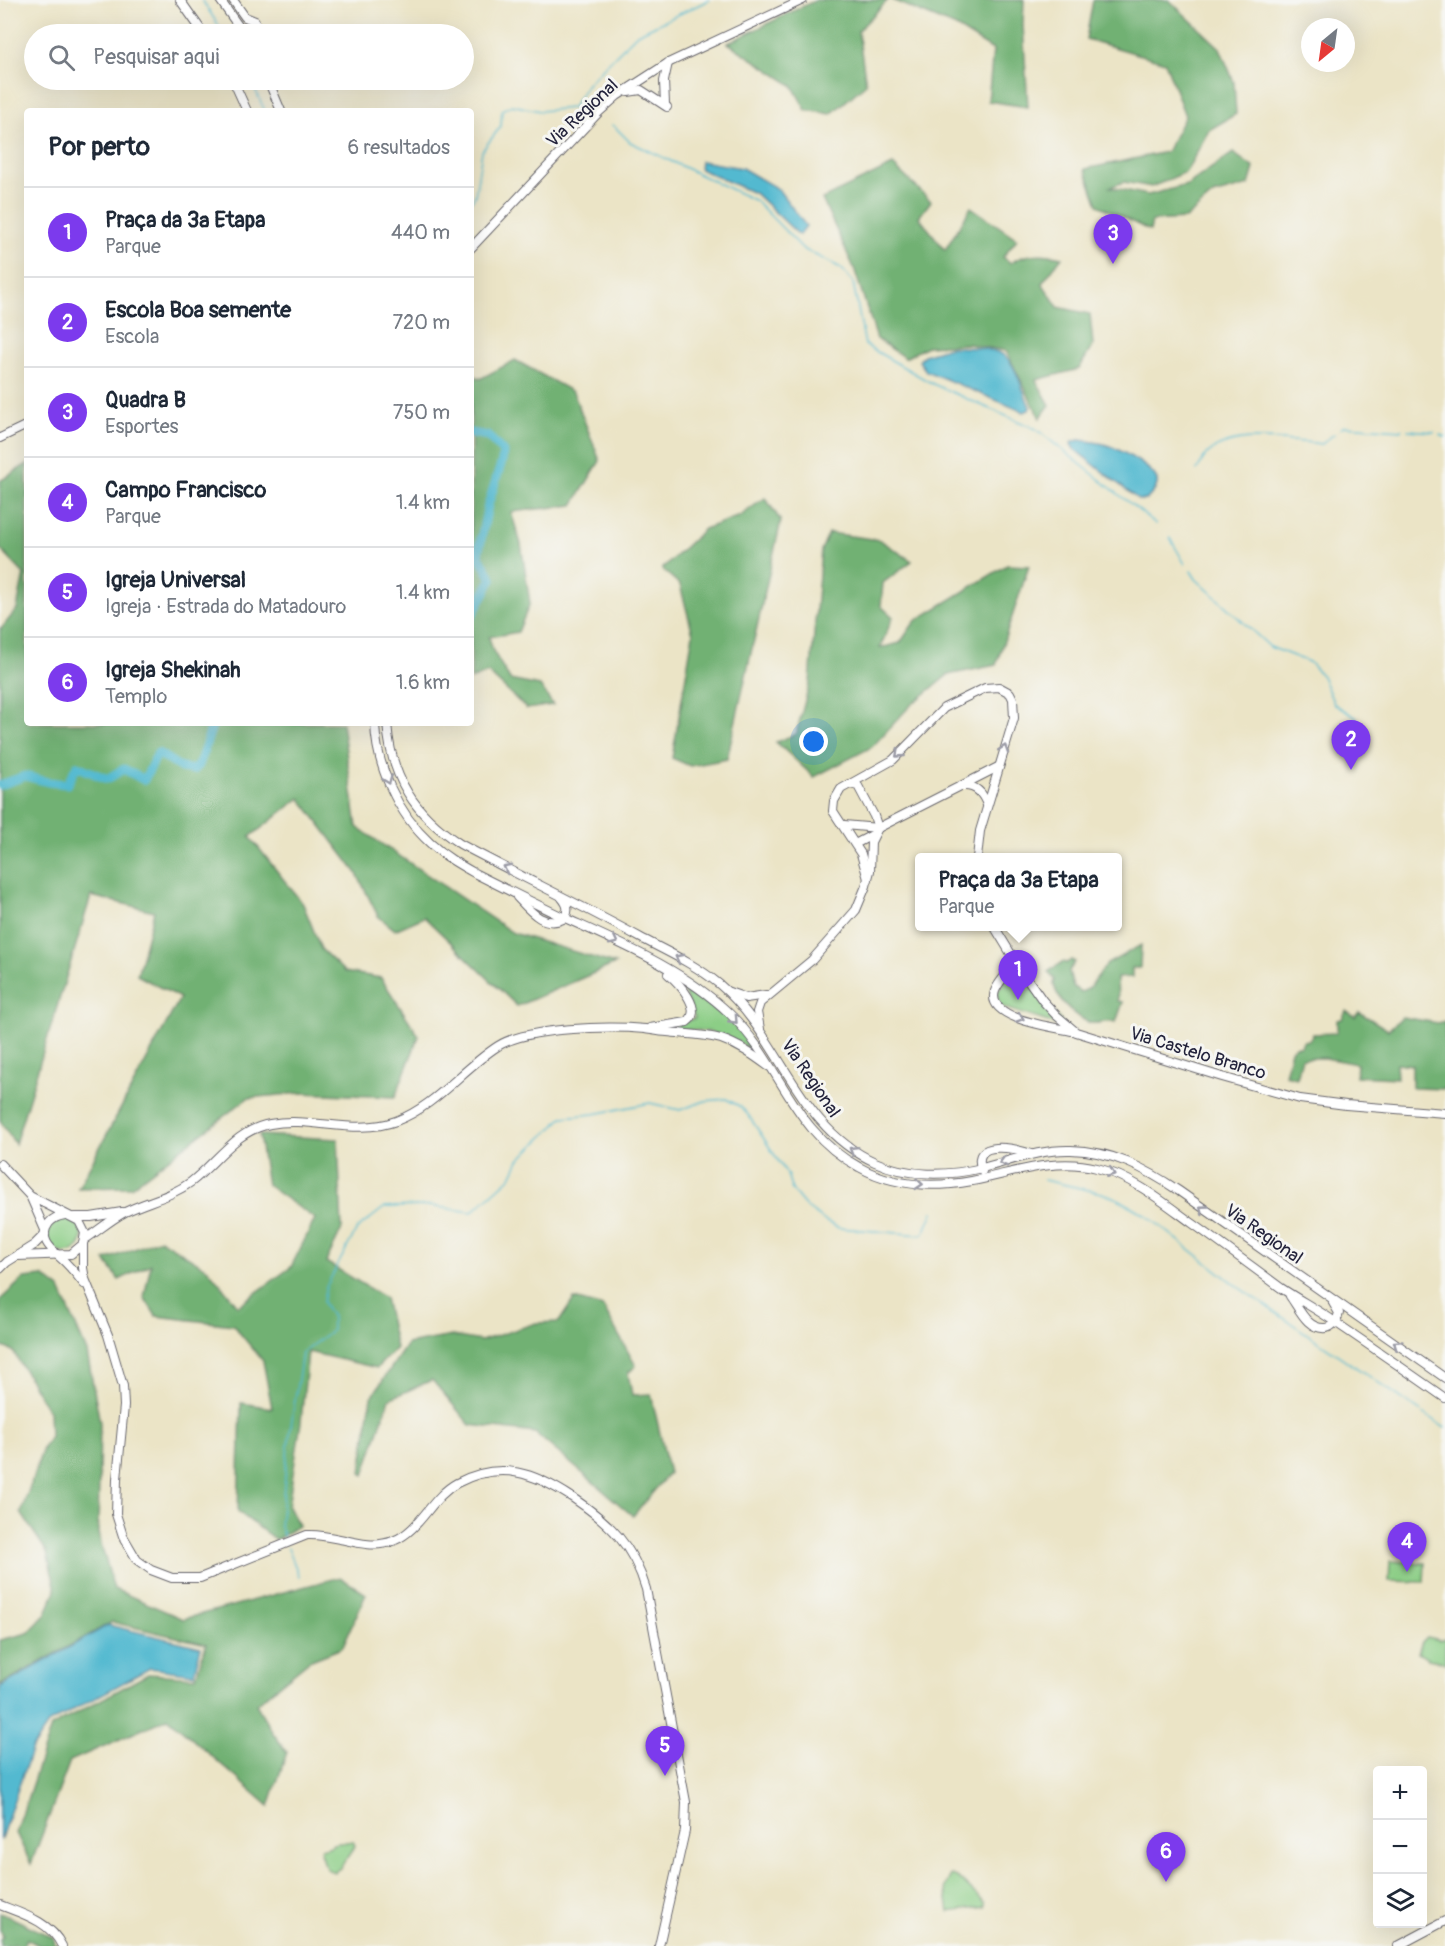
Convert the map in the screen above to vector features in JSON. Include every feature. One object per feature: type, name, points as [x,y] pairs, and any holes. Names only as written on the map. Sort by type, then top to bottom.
[{"type":"main road","points":[[233,0],[245,17],[255,21]]},
{"type":"main road","name":"Via Regional","points":[[474,245],[599,112],[621,94],[668,63],[803,0]]},
{"type":"main road","points":[[181,2],[197,24]]},
{"type":"main road","points":[[223,3],[237,24]]},
{"type":"main road","points":[[621,94],[641,90],[666,106],[664,81],[668,63]]},
{"type":"main road","points":[[238,90],[246,108]]},
{"type":"main road","points":[[272,90],[280,108]]},
{"type":"main road","points":[[0,438],[24,426]]},
{"type":"main road","points":[[868,879],[861,854],[836,816],[833,805],[841,789],[893,760],[944,708],[974,692],[993,686],[1004,688],[1010,693],[1014,710],[1012,725],[980,831],[978,853]]},
{"type":"main road","points":[[375,726],[379,751],[389,783],[413,825],[429,842],[454,861],[511,892],[535,916],[543,920],[552,922],[565,918],[568,907],[560,895]]},
{"type":"main road","name":"Via Regional","points":[[387,726],[392,754],[400,780],[416,806],[430,822],[460,844],[707,975],[727,991],[746,1011],[819,1121],[850,1149],[877,1163],[907,1172],[944,1174],[1058,1150],[1111,1155],[1134,1164],[1179,1191],[1445,1378]]},
{"type":"main road","points":[[855,844],[958,786],[998,767]]},
{"type":"main road","points":[[761,1031],[757,1012],[760,1003],[799,972],[826,946],[856,910],[868,879],[870,848],[876,831],[874,816],[858,786],[850,784]]},
{"type":"main road","points":[[958,786],[969,785],[976,788],[987,805]]},
{"type":"main road","points":[[844,825],[876,831]]},
{"type":"main road","name":"Via Regional","points":[[565,918],[653,961],[703,992],[730,1015],[748,1035],[816,1136],[835,1152],[863,1170],[889,1179],[924,1185],[970,1181],[1054,1164],[1085,1165],[1113,1173],[1157,1198],[1285,1290],[1336,1322],[1445,1398]]},
{"type":"main road","name":"Via Castelo Branco","points":[[996,931],[1026,977],[1056,1016],[1076,1032],[1300,1099],[1445,1113]]},
{"type":"main road","points":[[1007,975],[1012,956]]},
{"type":"main road","name":"Via Regional","points":[[645,1029],[679,1024],[691,1019],[693,1009],[682,990],[653,961]]},
{"type":"main road","points":[[1026,977],[1015,972],[1000,981],[994,995],[994,1002],[999,1009],[1033,1022],[1076,1032]]},
{"type":"main road","points":[[727,991],[746,998],[768,995]]},
{"type":"main road","points":[[0,1269],[45,1232],[55,1217],[91,1217],[126,1211],[159,1199],[181,1188],[241,1136],[259,1127],[275,1123],[299,1122],[365,1127],[394,1122],[423,1107],[466,1070],[508,1040],[541,1032],[645,1029],[719,1038],[741,1048],[773,1070]]},
{"type":"main road","points":[[993,1176],[986,1174],[981,1168],[981,1157],[985,1152],[994,1148],[1006,1147],[1033,1154]]},
{"type":"main road","points":[[0,1164],[30,1196],[70,1216],[83,1227],[82,1268],[88,1290],[121,1375],[124,1397],[116,1496],[117,1519],[123,1536],[137,1560],[158,1574],[177,1579],[208,1576],[307,1535],[369,1544],[392,1542],[409,1532],[440,1496],[452,1486],[474,1476],[492,1472],[509,1471],[540,1479],[581,1504],[617,1533],[638,1563],[646,1589],[687,1802],[685,1831],[659,1946]]},
{"type":"main road","points":[[30,1196],[45,1232],[48,1246],[71,1268],[88,1290]]},
{"type":"main road","points":[[18,1256],[71,1254],[83,1242],[126,1211]]},
{"type":"main road","points":[[1285,1290],[1301,1314],[1311,1324],[1324,1328],[1336,1322],[1338,1310],[1328,1297]]},
{"type":"main road","points":[[0,1905],[50,1928],[62,1946]]},
{"type":"main road","points":[[1398,1946],[1445,1921]]},
{"type":"green space","points":[[816,0],[888,0],[858,31],[866,84],[831,114],[806,110],[792,85],[728,43]]},
{"type":"green space","points":[[892,0],[1024,0],[1023,25],[1028,107],[988,101],[993,50],[956,27]]},
{"type":"green space","points":[[1093,0],[1169,0],[1220,48],[1234,82],[1236,114],[1209,130],[1186,172],[1152,187],[1124,182],[1110,187],[1148,195],[1187,185],[1233,153],[1254,168],[1249,185],[1213,195],[1185,219],[1152,221],[1150,231],[1098,205],[1085,169],[1166,152],[1185,116],[1165,62],[1086,39]]},
{"type":"green space","points":[[893,165],[931,201],[919,217],[945,250],[971,207],[1017,239],[1003,257],[1011,263],[1016,259],[1035,254],[1062,257],[1042,283],[1058,307],[1090,314],[1093,345],[1079,369],[1036,380],[1050,405],[1040,418],[1006,351],[968,344],[927,346],[905,358],[877,339],[854,268],[822,199]]},
{"type":"green space","points":[[515,360],[573,392],[600,461],[573,505],[511,512],[521,544],[530,603],[518,632],[489,637],[493,651],[510,680],[540,686],[553,705],[527,709],[488,673],[474,679],[474,376],[480,379]]},
{"type":"green space","points":[[24,466],[24,574],[0,549],[0,481]]},
{"type":"green space","points":[[765,498],[781,521],[727,759],[690,766],[672,758],[693,634],[680,585],[662,569],[704,529],[740,516]]},
{"type":"green space","points":[[829,533],[880,540],[912,561],[883,583],[881,606],[893,617],[880,648],[900,643],[915,621],[1007,565],[1029,566],[996,665],[948,675],[909,707],[872,747],[814,777],[776,742],[796,734],[810,682],[821,550]]},
{"type":"green space","points":[[24,574],[24,726],[342,726],[357,827],[513,933],[615,964],[517,1006],[424,917],[395,930],[378,916],[356,872],[300,798],[250,837],[303,904],[321,949],[345,972],[381,978],[419,1036],[395,1097],[301,1093],[248,1098],[131,1187],[78,1188],[180,998],[137,975],[154,911],[91,896],[15,1144],[0,1121],[0,628],[17,609]]},
{"type":"green space","points":[[1141,945],[1140,968],[1132,968],[1132,977],[1117,978],[1118,1001],[1123,1002],[1116,1022],[1092,1023],[1072,1012],[1061,999],[1054,986],[1054,979],[1048,972],[1063,962],[1067,963],[1071,960],[1075,962],[1069,971],[1073,987],[1081,992],[1088,989],[1107,964]]},
{"type":"green space","points":[[1014,975],[1024,978],[1067,1028],[999,1006],[997,993],[1006,979]]},
{"type":"green space","points":[[683,982],[724,1013],[753,1046],[750,1049],[730,1038],[710,1032],[665,1029],[695,1018],[681,984]]},
{"type":"green space","points":[[1346,1011],[1355,1017],[1359,1012],[1388,1030],[1402,1017],[1438,1023],[1445,1021],[1445,1089],[1412,1088],[1412,1065],[1396,1063],[1397,1078],[1356,1076],[1357,1064],[1325,1058],[1302,1058],[1297,1078],[1285,1075],[1291,1050],[1295,1046],[1301,1046],[1303,1041],[1309,1040],[1313,1034],[1337,1033],[1337,1020],[1342,1019]]},
{"type":"green space","points":[[259,1135],[338,1139],[342,1229],[326,1262],[385,1298],[396,1348],[377,1368],[308,1352],[301,1422],[288,1507],[299,1525],[276,1540],[238,1512],[241,1403],[272,1408],[263,1361],[233,1325],[156,1316],[144,1297],[151,1264],[119,1280],[105,1260],[160,1239],[208,1269],[238,1306],[291,1267],[315,1219],[267,1185]]},
{"type":"green space","points":[[65,1219],[77,1224],[82,1236],[77,1248],[65,1253],[53,1248],[48,1236],[53,1224]]},
{"type":"green space","points":[[43,1276],[60,1289],[87,1352],[100,1423],[98,1533],[114,1589],[183,1619],[340,1577],[366,1594],[342,1648],[309,1661],[256,1704],[287,1752],[269,1806],[168,1718],[70,1761],[31,1864],[16,1833],[51,1727],[148,1674],[196,1677],[206,1644],[112,1622],[0,1685],[0,1640],[28,1633],[45,1615],[56,1590],[47,1552],[21,1513],[43,1448],[50,1437],[49,1412],[13,1351],[0,1346],[0,1300],[24,1278]]},
{"type":"green space","points":[[574,1299],[603,1307],[636,1366],[628,1373],[632,1395],[651,1394],[669,1473],[633,1516],[535,1433],[470,1425],[432,1380],[389,1399],[364,1475],[361,1473],[371,1398],[407,1344],[452,1336],[481,1341],[536,1323],[559,1322]]},
{"type":"green space","points":[[1390,1561],[1425,1563],[1424,1582],[1389,1581]]},
{"type":"green space","points":[[1427,1637],[1440,1640],[1445,1638],[1445,1662],[1428,1659],[1418,1653],[1422,1642]]},
{"type":"green space","points":[[353,1841],[355,1846],[340,1868],[334,1872],[326,1869],[320,1849]]},
{"type":"green space","points":[[951,1875],[957,1877],[985,1903],[985,1907],[949,1912],[945,1887]]},
{"type":"green space","points":[[0,1912],[54,1938],[55,1946],[40,1946],[27,1939],[22,1946],[14,1944],[0,1946],[3,1935],[0,1931]]},
{"type":"water","points":[[701,161],[742,168],[778,189],[806,226],[799,235],[756,194],[700,169]]},
{"type":"water","points":[[950,347],[986,349],[1005,356],[1016,373],[1030,407],[1029,410],[1024,412],[926,371],[919,361],[924,355]]},
{"type":"water","points":[[1079,440],[1097,442],[1119,450],[1150,470],[1157,480],[1154,491],[1146,500],[1139,500],[1074,449],[1072,442]]},
{"type":"water","points":[[108,1625],[201,1647],[194,1674],[150,1668],[49,1723],[32,1748],[0,1841],[0,1687]]},
{"type":"waterway","points":[[202,0],[218,24]]},
{"type":"waterway","points":[[572,108],[587,84],[637,34],[709,0]]},
{"type":"waterway","points":[[256,90],[264,108]]},
{"type":"waterway","points":[[474,197],[482,151],[501,126],[502,110],[512,105],[540,111],[572,108],[590,114]]},
{"type":"waterway","points":[[612,125],[630,142],[756,201],[803,249],[841,268],[853,282],[865,345],[933,384],[1036,429],[1156,524]]},
{"type":"waterway","points":[[1340,429],[1344,426],[1402,430]]},
{"type":"waterway","points":[[1408,430],[1434,432]]},
{"type":"waterway","points":[[474,434],[488,436],[503,452],[488,505],[478,554],[492,579],[474,612]]},
{"type":"waterway","points":[[1197,470],[1207,454],[1231,442],[1262,439],[1322,444],[1334,434]]},
{"type":"waterway","points":[[1440,435],[1445,437]]},
{"type":"waterway","points":[[1170,538],[1185,564]]},
{"type":"waterway","points":[[1191,571],[1196,579],[1270,647],[1309,662],[1322,676],[1334,704],[1357,718]]},
{"type":"waterway","points":[[0,785],[25,776],[67,784],[77,766],[107,779],[124,769],[144,780],[158,753],[181,768],[194,770],[199,765],[212,726]]},
{"type":"waterway","points":[[284,1538],[280,1527],[288,1446],[302,1353],[332,1330],[332,1317],[323,1302],[326,1287],[357,1229],[385,1207],[431,1206],[472,1212],[511,1177],[519,1160],[563,1117],[594,1114],[650,1103],[680,1110],[705,1101],[726,1099],[741,1107],[749,1116],[787,1174],[792,1190],[807,1208],[825,1221],[839,1228],[921,1235],[933,1212]]},
{"type":"waterway","points":[[1044,1180],[1102,1193],[1146,1215],[1238,1287],[1445,1428]]},
{"type":"waterway","points":[[288,1548],[299,1576]]},
{"type":"place","name":"Quadra B","points":[[1113,264]]},
{"type":"place","name":"Escola Boa semente","points":[[1351,770]]},
{"type":"place","name":"Praça da 3ª Etapa","points":[[1018,1000]]},
{"type":"place","name":"Campo Francisco","points":[[1407,1572]]},
{"type":"place","name":"Igreja Universal","points":[[665,1776]]},
{"type":"place","name":"Igreja Shekinah","points":[[1166,1882]]}]
